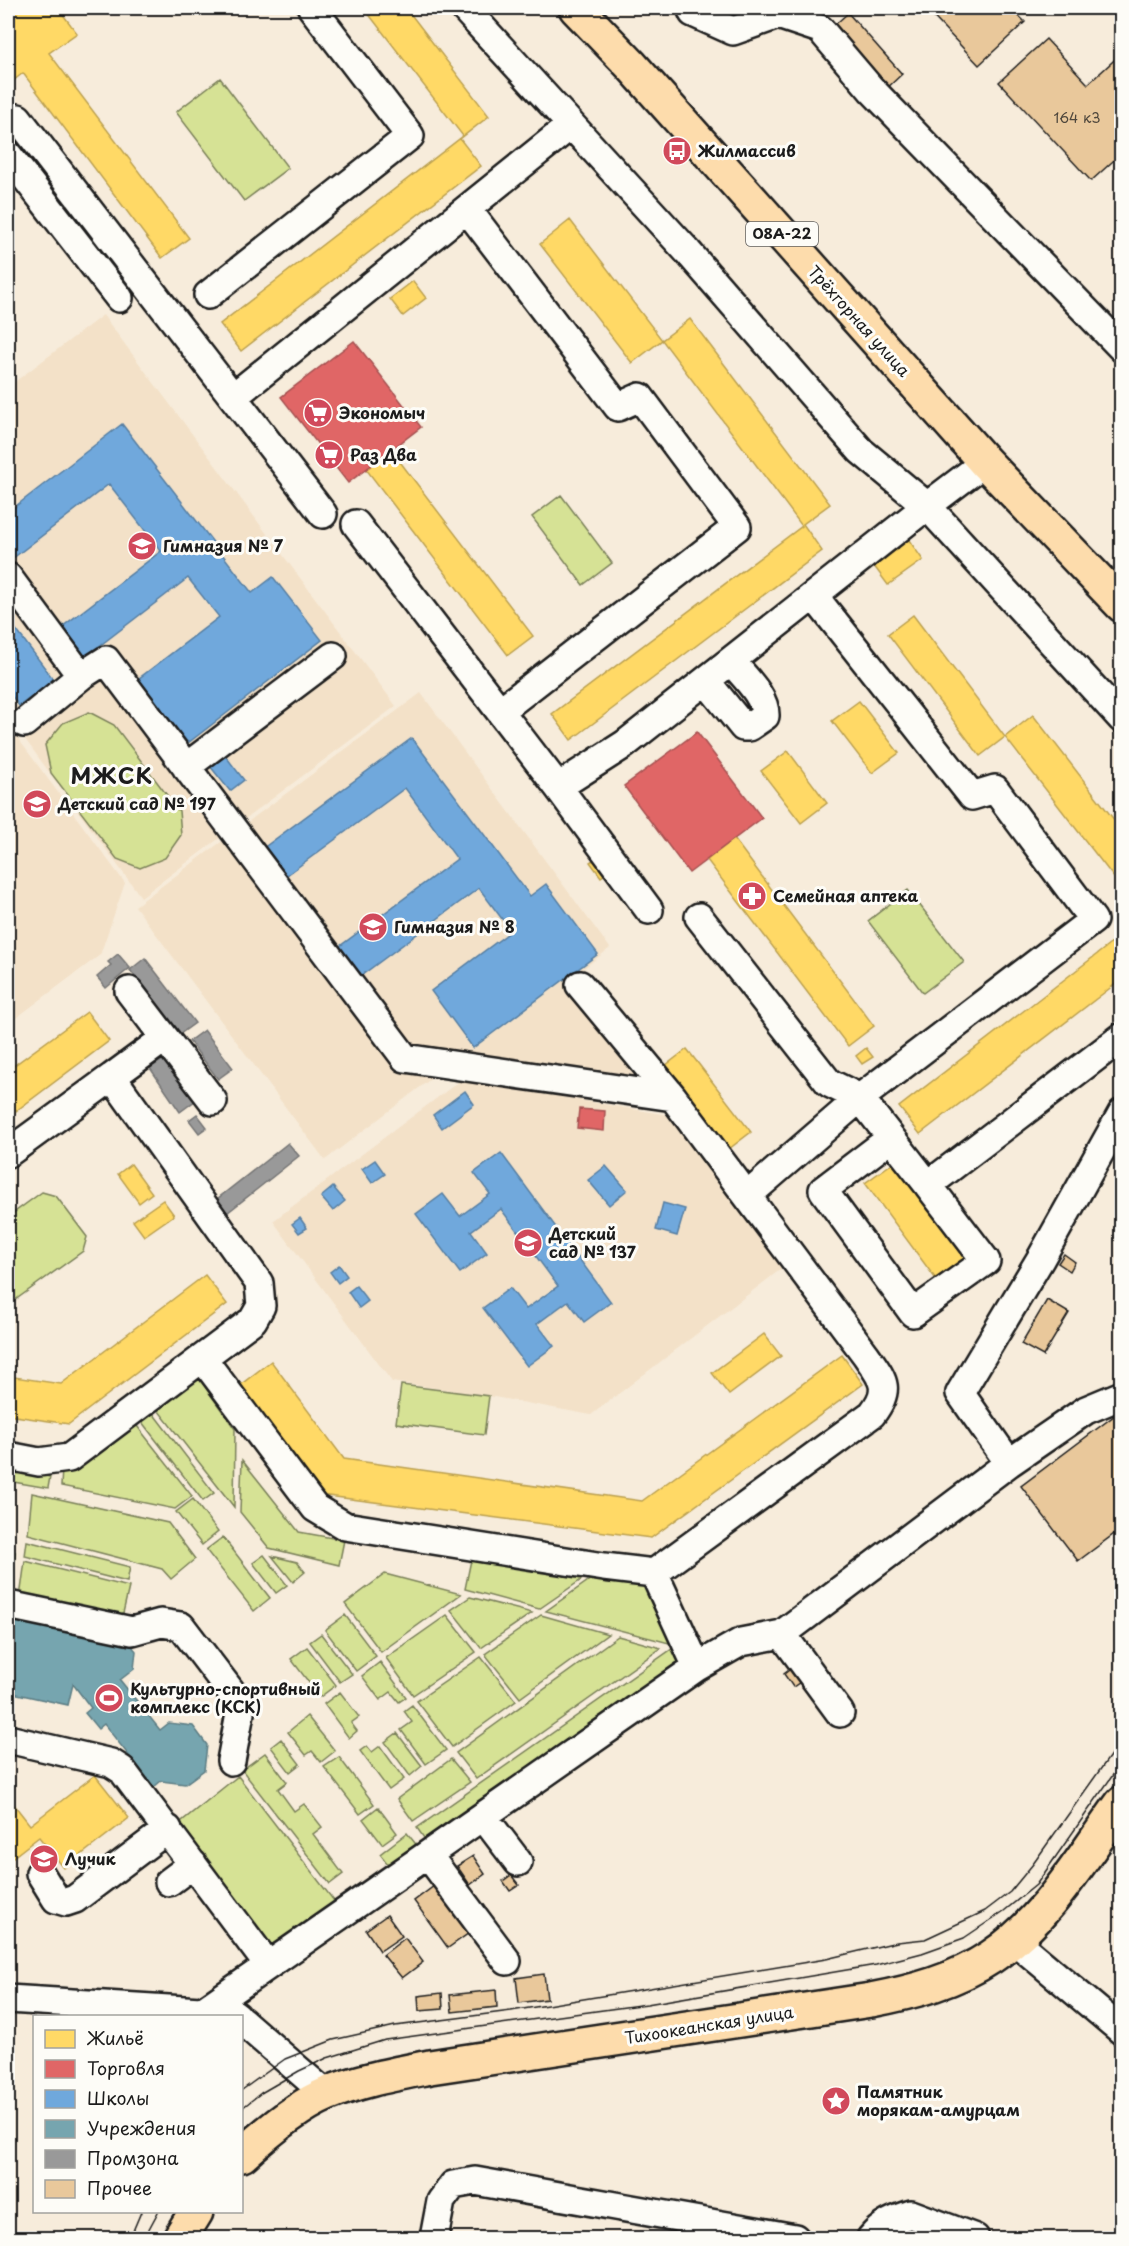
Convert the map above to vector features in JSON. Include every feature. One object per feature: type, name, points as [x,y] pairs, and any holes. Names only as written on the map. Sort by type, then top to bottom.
[{"type":"main road","name":"Трёхгорная улица","points":[[576,8],[631,65],[985,462],[1122,605]]},
{"type":"main road","name":"Тихоокеанская улица","points":[[243,2154],[268,2132],[326,2094],[376,2078],[430,2067],[871,2000],[915,1991],[956,1976],[991,1958],[1014,1940],[1051,1900],[1122,1803]]},
{"type":"main road","points":[[180,2238],[195,2213]]},
{"type":"street","points":[[208,295],[410,136],[312,8]]},
{"type":"street","points":[[464,8],[688,252],[861,451],[927,506],[1122,719]]},
{"type":"street","points":[[691,8],[693,13],[733,31],[781,11],[820,28],[871,89],[1122,348]]},
{"type":"street","points":[[18,118],[323,514]]},
{"type":"street","points":[[233,397],[571,125]]},
{"type":"street","points":[[8,155],[118,298]]},
{"type":"street","points":[[467,209],[618,407],[640,397],[737,527],[500,711]]},
{"type":"street","points":[[558,787],[625,744],[985,462]]},
{"type":"street","points":[[357,524],[649,910]]},
{"type":"street","points":[[8,578],[81,676]]},
{"type":"street","points":[[748,1195],[860,1098],[1093,920],[995,789],[972,796],[814,596]]},
{"type":"street","points":[[186,767],[333,656]]},
{"type":"street","points":[[24,723],[81,676],[106,660],[405,1058],[673,1097]]},
{"type":"street","points":[[706,681],[743,727],[749,727],[765,716],[765,708],[761,699],[731,661]]},
{"type":"street","points":[[699,917],[829,1083],[860,1098],[928,1185],[986,1261],[913,1313],[823,1190],[891,1138]]},
{"type":"street","points":[[203,1359],[315,1509],[345,1526],[654,1573],[872,1414],[882,1400],[884,1386],[876,1370],[673,1097],[580,985]]},
{"type":"street","points":[[129,991],[213,1101]]},
{"type":"street","points":[[928,1185],[1122,1037]]},
{"type":"street","points":[[8,1153],[165,1038]]},
{"type":"street","points":[[8,1456],[39,1462],[69,1458],[253,1320],[261,1306],[259,1283],[112,1077]]},
{"type":"street","points":[[1009,1463],[960,1393],[1041,1258],[1122,1113]]},
{"type":"street","points":[[203,2011],[697,1667],[741,1642],[782,1634],[1009,1463],[1086,1410],[1122,1395]]},
{"type":"street","points":[[654,1573],[697,1667]]},
{"type":"street","points":[[8,1605],[132,1631],[161,1623],[181,1626],[236,1698],[240,1713],[231,1761]]},
{"type":"street","points":[[782,1634],[840,1713]]},
{"type":"street","points":[[8,1739],[116,1765],[168,1828],[268,1965]]},
{"type":"street","points":[[483,1816],[518,1862]]},
{"type":"street","points":[[40,1873],[56,1899],[66,1902],[75,1899],[168,1828]]},
{"type":"street","points":[[428,1855],[507,1961]]},
{"type":"street","points":[[169,1882],[193,1864]]},
{"type":"street","points":[[1014,1940],[1122,2031]]},
{"type":"street","points":[[8,1999],[233,2013],[236,2015]]},
{"type":"street","points":[[243,2021],[326,2094]]},
{"type":"street","points":[[434,2238],[441,2201],[453,2185],[475,2181],[795,2238]]},
{"type":"street","points":[[871,2238],[878,2229],[911,2214],[975,2238]]},
{"type":"shaded area","name":"Гимназия № 7","points":[[103,315],[396,706],[141,897],[8,716],[8,387]]},
{"type":"shaded area","name":"Гимназия № 8","points":[[421,693],[610,948],[583,969],[656,1068],[626,1089],[462,1055],[325,1160],[135,906]]},
{"type":"shaded area","name":"Детский сад № 197","points":[[8,725],[125,883],[100,955],[8,1024]]},
{"type":"shaded area","name":"Детский сад № 137","points":[[461,1080],[668,1115],[785,1266],[591,1415],[489,1396],[392,1382],[273,1221]]},
{"type":"green space","points":[[220,78],[288,168],[244,201],[176,112]]},
{"type":"green space","points":[[561,495],[612,563],[583,585],[532,517]]},
{"type":"green space","points":[[89,712],[114,725],[179,811],[181,835],[165,858],[140,868],[117,859],[51,773],[45,745],[63,723]]},
{"type":"green space","points":[[908,890],[964,962],[923,993],[868,921]]},
{"type":"green space","points":[[42,1192],[56,1196],[87,1237],[83,1251],[11,1303],[8,1302],[8,1217]]},
{"type":"green space","points":[[193,1370],[235,1429],[234,1507],[151,1401]]},
{"type":"green space","points":[[401,1385],[489,1396],[484,1435],[396,1423]]},
{"type":"green space","points":[[146,1404],[214,1493],[203,1501],[135,1413]]},
{"type":"green space","points":[[130,1417],[192,1496],[175,1509],[61,1486],[62,1469]]},
{"type":"green space","points":[[242,1460],[299,1532],[344,1540],[339,1565],[269,1548],[240,1512]]},
{"type":"green space","points":[[8,1468],[50,1477],[48,1488],[8,1481]]},
{"type":"green space","points":[[32,1493],[168,1523],[195,1559],[171,1579],[162,1569],[28,1534]]},
{"type":"green space","points":[[193,1499],[218,1532],[202,1545],[176,1512]]},
{"type":"green space","points":[[223,1537],[270,1598],[254,1611],[206,1550]]},
{"type":"green space","points":[[27,1541],[130,1567],[127,1582],[25,1556]]},
{"type":"green space","points":[[8,1551],[15,1552],[9,1602],[8,1601]]},
{"type":"green space","points":[[264,1555],[287,1585],[276,1593],[253,1563]]},
{"type":"green space","points":[[472,1555],[597,1569],[539,1609],[465,1589]]},
{"type":"green space","points":[[272,1556],[297,1562],[305,1572],[293,1582]]},
{"type":"green space","points":[[25,1561],[129,1587],[120,1626],[19,1605]]},
{"type":"green space","points":[[605,1569],[653,1576],[680,1635],[669,1643],[546,1611]]},
{"type":"green space","points":[[385,1574],[461,1594],[381,1652],[345,1604]]},
{"type":"green space","points":[[470,1597],[532,1613],[481,1648],[451,1610]]},
{"type":"green space","points":[[345,1615],[376,1656],[356,1671],[325,1630]]},
{"type":"green space","points":[[447,1615],[476,1652],[413,1695],[386,1658]]},
{"type":"green space","points":[[541,1615],[608,1634],[520,1698],[485,1654]]},
{"type":"green space","points":[[321,1634],[352,1674],[340,1682],[310,1642]]},
{"type":"green space","points":[[618,1636],[661,1648],[476,1779],[456,1753]]},
{"type":"green space","points":[[682,1642],[693,1666],[431,1848],[417,1828]]},
{"type":"green space","points":[[307,1647],[336,1685],[320,1697],[291,1659]]},
{"type":"green space","points":[[481,1657],[516,1701],[452,1747],[417,1701]]},
{"type":"green space","points":[[380,1662],[406,1697],[399,1702],[391,1692],[380,1700],[362,1676]]},
{"type":"green space","points":[[340,1692],[359,1717],[351,1723],[357,1731],[349,1738],[324,1704]]},
{"type":"green space","points":[[412,1705],[446,1750],[426,1764],[401,1730],[412,1722],[404,1711]]},
{"type":"green space","points":[[307,1716],[335,1751],[321,1762],[312,1751],[306,1755],[288,1732]]},
{"type":"green space","points":[[397,1733],[422,1766],[410,1776],[385,1742]]},
{"type":"green space","points":[[281,1739],[300,1764],[290,1772],[271,1747]]},
{"type":"green space","points":[[367,1746],[372,1752],[380,1746],[404,1779],[389,1790],[360,1751]]},
{"type":"green space","points":[[265,1753],[287,1782],[278,1789],[294,1811],[304,1804],[322,1827],[313,1834],[343,1874],[330,1884],[242,1770]]},
{"type":"green space","points":[[339,1757],[374,1804],[360,1814],[324,1767]]},
{"type":"green space","points":[[451,1759],[470,1782],[413,1821],[397,1799]]},
{"type":"green space","points":[[238,1776],[341,1910],[268,1960],[172,1829]]},
{"type":"green space","points":[[378,1807],[397,1833],[382,1844],[363,1819]]},
{"type":"green space","points":[[407,1833],[423,1853],[395,1873],[380,1854]]},
{"type":"building: Жильё","points":[[8,8],[58,8],[77,33],[49,53],[189,238],[162,258],[23,73],[8,85]]},
{"type":"building: Жильё","points":[[364,8],[406,8],[489,116],[460,139],[481,166],[241,351],[220,324],[463,136]]},
{"type":"building: Жильё","points":[[570,220],[662,340],[632,363],[540,244]]},
{"type":"building: Жильё","points":[[413,281],[426,298],[403,316],[390,299]]},
{"type":"building: Жильё","points":[[690,319],[830,504],[803,524],[822,551],[571,740],[552,714],[802,526],[662,340]]},
{"type":"building: Жильё","points":[[391,450],[533,636],[508,655],[366,469]]},
{"type":"building: Жильё","points":[[904,533],[923,560],[888,585],[868,558]]},
{"type":"building: Жильё","points":[[913,615],[1005,737],[980,756],[888,634]]},
{"type":"building: Жильё","points":[[859,701],[899,753],[872,773],[832,721]]},
{"type":"building: Жильё","points":[[1033,715],[1122,830],[1122,888],[1005,737]]},
{"type":"building: Жильё","points":[[788,751],[827,803],[801,823],[761,771]]},
{"type":"building: Жильё","points":[[734,839],[874,1026],[848,1046],[707,860]]},
{"type":"building: Жильё","points":[[601,855],[612,869],[601,877],[590,862]]},
{"type":"building: Жильё","points":[[1122,935],[1122,979],[920,1134],[899,1107]]},
{"type":"building: Жильё","points":[[87,1012],[109,1041],[8,1117],[8,1070]]},
{"type":"building: Жильё","points":[[866,1048],[873,1057],[862,1064],[856,1056]]},
{"type":"building: Жильё","points":[[687,1049],[751,1132],[725,1152],[661,1069]]},
{"type":"building: Жильё","points":[[894,1162],[970,1265],[941,1286],[865,1183]]},
{"type":"building: Жильё","points":[[131,1164],[152,1193],[139,1203],[118,1174]]},
{"type":"building: Жильё","points":[[163,1200],[174,1215],[144,1236],[133,1221]]},
{"type":"building: Жильё","points":[[205,1275],[227,1304],[69,1424],[8,1415],[8,1376],[61,1384]]},
{"type":"building: Жильё","points":[[764,1334],[781,1356],[729,1395],[712,1373]]},
{"type":"building: Жильё","points":[[842,1355],[863,1384],[651,1538],[320,1495],[239,1386],[271,1361],[344,1459],[642,1501]]},
{"type":"building: Жильё","points":[[95,1775],[129,1818],[64,1868],[39,1837],[8,1861],[8,1797],[30,1825]]},
{"type":"building: Торговля","points":[[354,341],[421,427],[348,483],[281,397]]},
{"type":"building: Торговля","points":[[697,732],[762,818],[689,873],[624,786]]},
{"type":"building: Торговля","points":[[579,1109],[605,1111],[604,1131],[577,1128]]},
{"type":"building: Школы","points":[[122,424],[252,593],[273,577],[322,640],[188,743],[138,679],[219,617],[188,578],[85,657],[62,627],[161,551],[109,484],[8,562],[8,512]]},
{"type":"building: Школы","points":[[11,623],[54,680],[19,706],[8,691],[8,625]]},
{"type":"building: Школы","points":[[412,738],[530,896],[546,884],[598,954],[473,1048],[431,991],[511,931],[479,888],[358,978],[336,949],[457,859],[405,788],[283,878],[262,849]]},
{"type":"building: Школы","points":[[224,754],[244,780],[230,791],[210,766]]},
{"type":"building: Школы","points":[[465,1091],[474,1104],[442,1128],[433,1115]]},
{"type":"building: Школы","points":[[501,1153],[611,1302],[584,1322],[568,1301],[537,1324],[554,1346],[527,1366],[483,1308],[510,1288],[526,1309],[558,1286],[501,1209],[471,1231],[487,1253],[460,1273],[416,1214],[443,1194],[460,1216],[490,1194],[474,1173]]},
{"type":"building: Школы","points":[[375,1160],[385,1174],[372,1183],[362,1169]]},
{"type":"building: Школы","points":[[606,1166],[627,1190],[609,1205],[588,1180]]},
{"type":"building: Школы","points":[[333,1187],[345,1201],[333,1211],[321,1197]]},
{"type":"building: Школы","points":[[663,1203],[685,1209],[677,1236],[656,1230]]},
{"type":"building: Школы","points":[[300,1218],[307,1228],[299,1233],[292,1224]]},
{"type":"building: Школы","points":[[339,1265],[347,1276],[338,1283],[330,1272]]},
{"type":"building: Школы","points":[[356,1286],[368,1301],[359,1308],[348,1292]]},
{"type":"building: Учреждения","name":"Культурно-спортивный комплекс (КСК)","points":[[8,1619],[103,1639],[108,1636],[125,1638],[136,1651],[134,1669],[120,1680],[160,1730],[169,1723],[193,1726],[207,1745],[204,1770],[185,1784],[161,1781],[154,1787],[148,1779],[142,1784],[132,1771],[138,1767],[104,1724],[98,1729],[85,1713],[91,1708],[73,1684],[68,1705],[8,1692]]},
{"type":"building: Промзона","points":[[118,954],[130,968],[106,988],[97,977],[111,965],[108,962]]},
{"type":"building: Промзона","points":[[145,958],[195,1023],[180,1034],[130,970]]},
{"type":"building: Промзона","points":[[204,1030],[233,1068],[218,1079],[189,1041]]},
{"type":"building: Промзона","points":[[167,1057],[196,1100],[180,1112],[150,1068]]},
{"type":"building: Промзона","points":[[197,1114],[207,1127],[199,1133],[189,1120]]},
{"type":"building: Промзона","points":[[288,1143],[299,1156],[227,1213],[217,1199]]},
{"type":"building: Промзона","points":[[903,2228],[926,2238],[897,2238]]},
{"type":"building: Прочее","points":[[925,8],[1011,8],[1025,22],[979,65]]},
{"type":"building: Прочее","points":[[848,13],[902,74],[884,91],[829,30]]},
{"type":"building: Прочее","points":[[1046,39],[1088,84],[1122,53],[1122,153],[1091,181],[999,82]]},
{"type":"building: Прочее","points":[[1064,1254],[1075,1262],[1070,1271],[1058,1263]]},
{"type":"building: Прочее","points":[[1047,1300],[1069,1313],[1043,1356],[1021,1344]]},
{"type":"building: Прочее","points":[[1122,1410],[1122,1528],[1078,1561],[1021,1486]]},
{"type":"building: Прочее","points":[[797,1664],[806,1678],[793,1687],[784,1674]]},
{"type":"building: Прочее","points":[[473,1856],[485,1874],[470,1885],[457,1866]]},
{"type":"building: Прочее","points":[[511,1875],[519,1885],[510,1891],[503,1881]]},
{"type":"building: Прочее","points":[[434,1886],[469,1933],[448,1948],[414,1901]]},
{"type":"building: Прочее","points":[[387,1915],[402,1936],[380,1951],[366,1930]]},
{"type":"building: Прочее","points":[[405,1938],[423,1962],[402,1978],[383,1955]]},
{"type":"building: Прочее","points":[[544,1974],[547,1999],[519,2003],[516,1978]]},
{"type":"building: Прочее","points":[[496,1990],[497,2007],[452,2012],[450,1995]]},
{"type":"building: Прочее","points":[[442,1993],[443,2009],[419,2011],[418,1996]]},
{"type":"tram line","points":[[243,2089],[285,2059],[333,2040],[395,2026],[511,2011],[826,1959],[897,1942],[925,1939],[985,1911],[1010,1892],[1033,1864],[1122,1739]]},
{"type":"tram line","points":[[243,2107],[261,2093],[299,2071],[327,2058],[385,2040],[647,2004],[876,1965],[922,1953],[964,1938],[1004,1911],[1036,1885],[1122,1762]]},
{"type":"tram line","points":[[130,2238],[141,2213]]},
{"type":"tram line","points":[[144,2238],[157,2213]]},
{"type":"place","name":"Жилмассив","points":[[677,151]]},
{"type":"place","name":"Экономыч","points":[[318,413]]},
{"type":"place","name":"Раз Два","points":[[329,455]]},
{"type":"place","name":"Гимназия № 7","points":[[142,546]]},
{"type":"place","name":"Детский сад № 197","points":[[37,804]]},
{"type":"place","name":"Семейная аптека","points":[[752,896]]},
{"type":"place","name":"Гимназия № 8","points":[[373,927]]},
{"type":"place","name":"Детский сад № 137","points":[[528,1243]]},
{"type":"place","name":"Культурно-спортивный комплекс (КСК)","points":[[109,1698]]},
{"type":"place","name":"Лучик","points":[[44,1859]]},
{"type":"place","name":"Памятник морякам-амурцам","points":[[836,2101]]},
{"type":"district","name":"МЖСК","points":[[112,776]]}]
